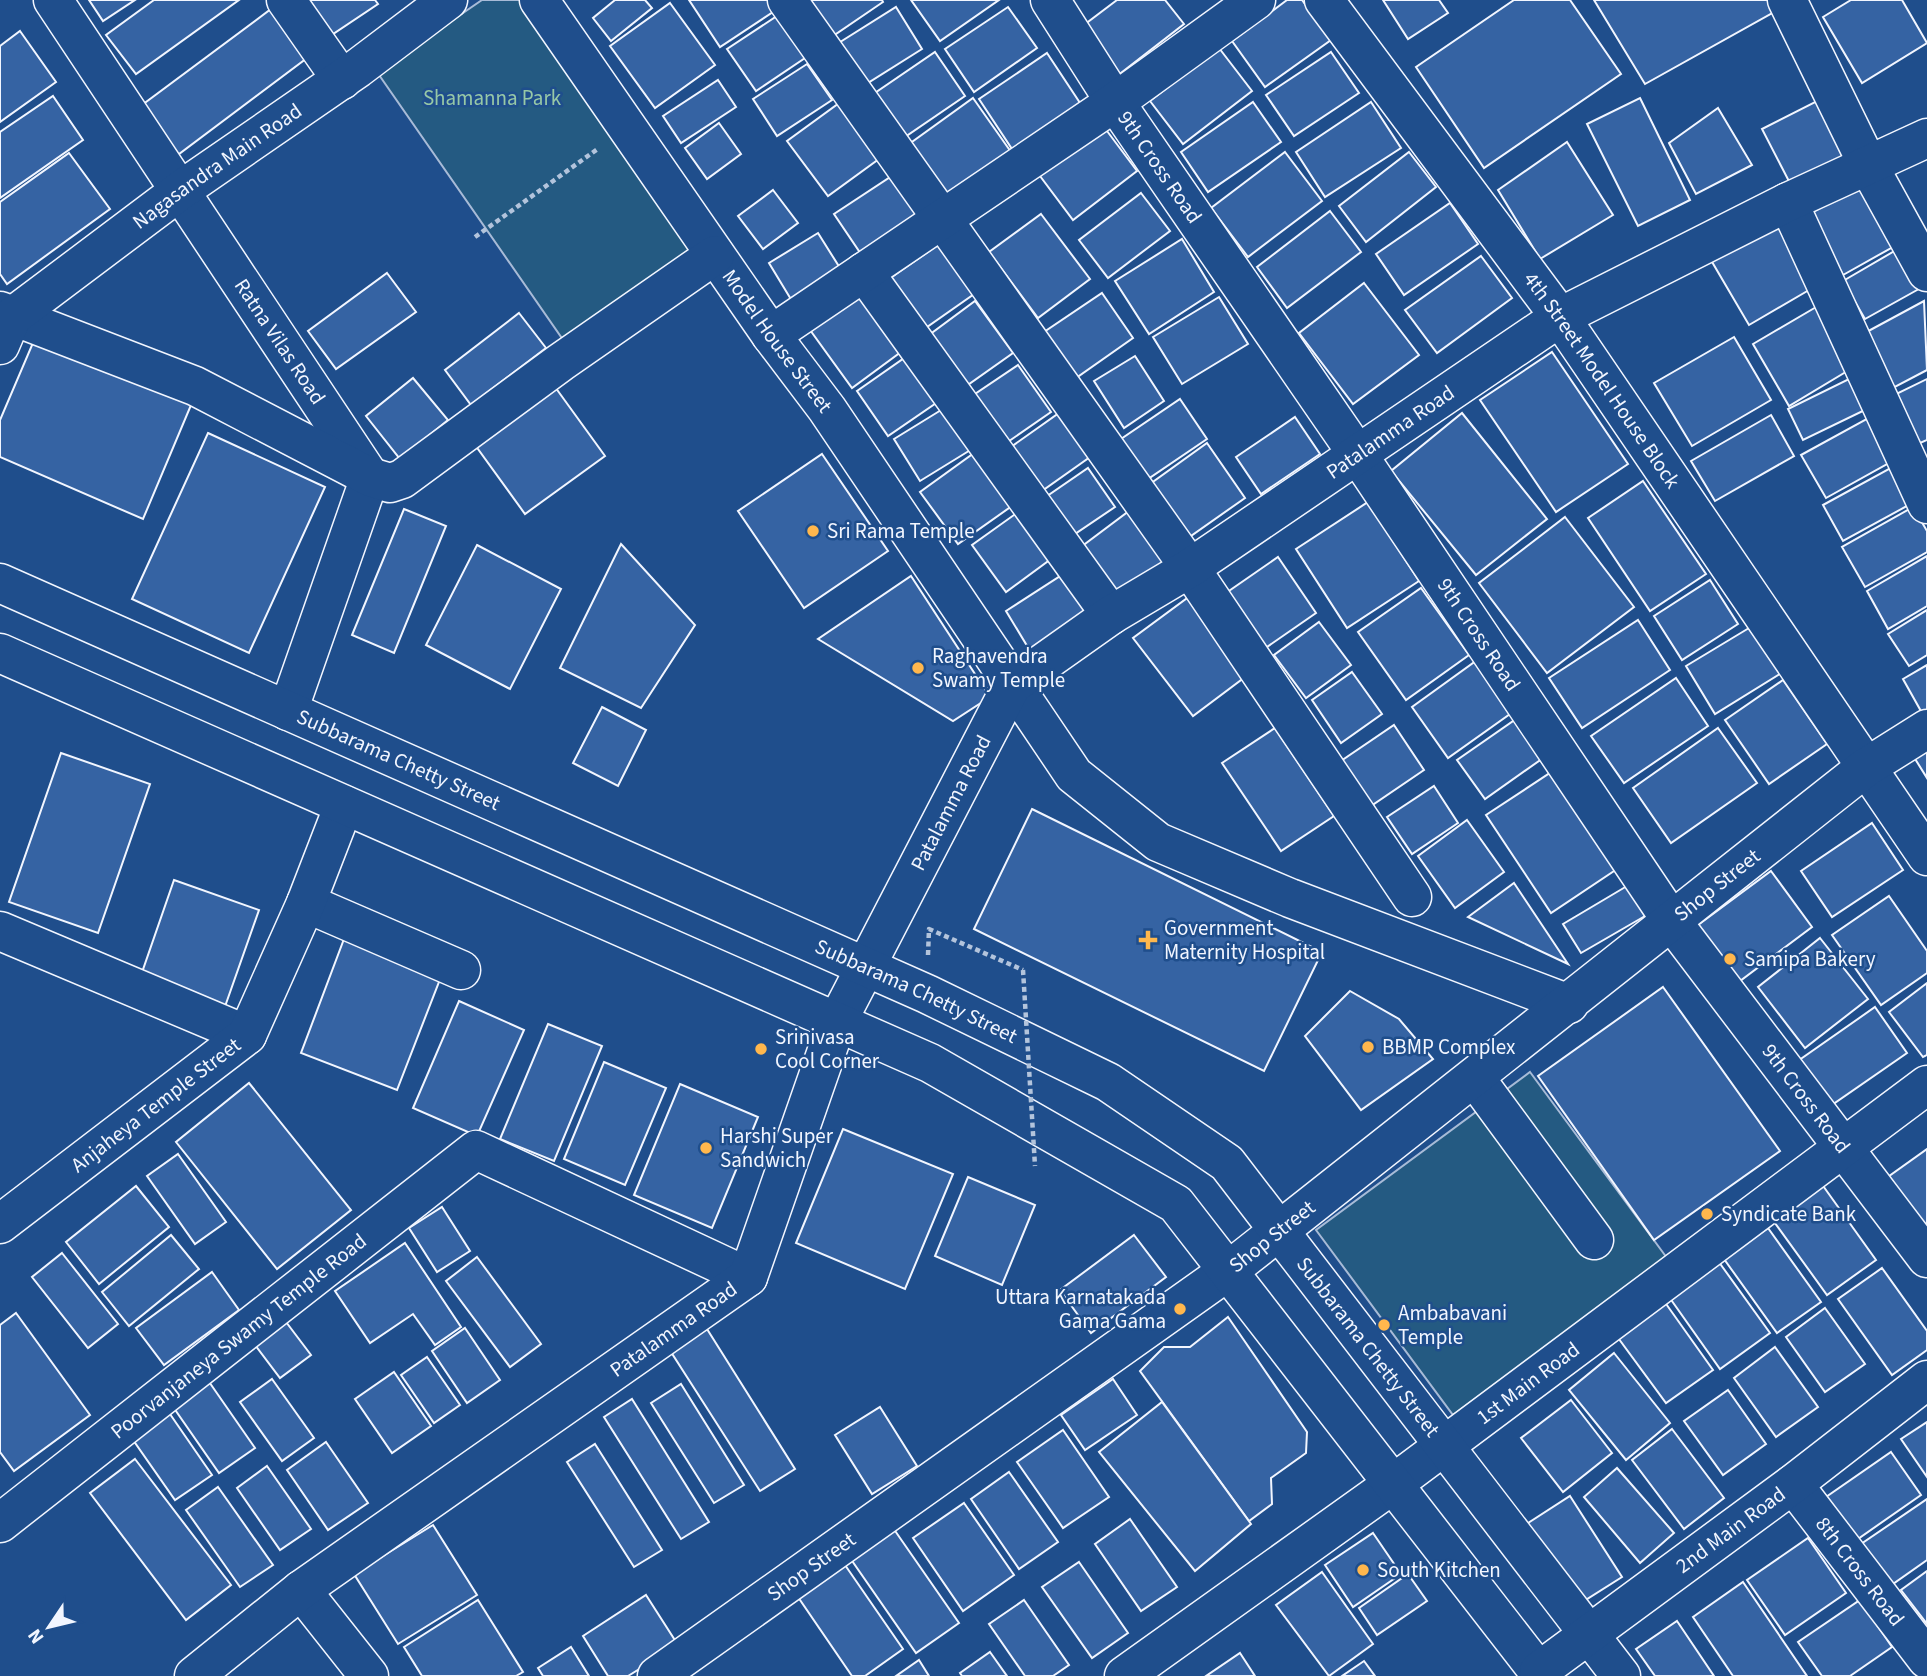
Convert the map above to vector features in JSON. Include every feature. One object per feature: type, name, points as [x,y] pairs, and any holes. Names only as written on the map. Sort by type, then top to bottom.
[{"type":"street","name":"Ratna Vilas Road","points":[[53,0],[370,477]]},
{"type":"street","points":[[286,0],[342,79]]},
{"type":"street","name":"Nagasandra Main Road","points":[[4,324],[181,190],[342,79],[447,0]]},
{"type":"street","name":"Model House Street","points":[[539,0],[771,335],[827,409],[1074,775],[1158,842],[1290,898],[1569,1004]]},
{"type":"street","points":[[787,0],[1190,568],[1412,897]]},
{"type":"street","name":"9th Cross Road","points":[[1050,0],[1115,103],[1358,455],[1673,923],[1927,1258]]},
{"type":"street","points":[[771,335],[1115,103],[1256,0]]},
{"type":"street","name":"4th Street Model House Block","points":[[1324,0],[1560,317],[1927,856]]},
{"type":"street","points":[[1787,0],[1868,167],[1927,272]]},
{"type":"street","name":"Patalamma Road","points":[[194,1676],[302,1590],[748,1277],[837,1022],[1012,685],[1111,615],[1190,568],[1560,317],[1788,202],[1927,138]]},
{"type":"street","points":[[1788,202],[1927,504]]},
{"type":"street","points":[[4,324],[195,386],[370,477],[390,483],[402,479],[561,362],[715,255]]},
{"type":"street","points":[[864,272],[1111,615]]},
{"type":"street","points":[[288,711],[370,477]]},
{"type":"street","name":"Subbarama Chetty Street","points":[[0,583],[864,966],[1108,1082],[1227,1163],[1621,1676]]},
{"type":"street","points":[[0,653],[930,1063],[1176,1204],[1538,1674]]},
{"type":"street","name":"Shop Street","points":[[657,1676],[1228,1271],[1673,923],[1865,768],[1927,729]]},
{"type":"street","name":"Anjaheya Temple Street","points":[[0,1224],[247,1035],[306,903],[344,805]]},
{"type":"street","points":[[306,903],[461,970]]},
{"type":"street","points":[[8,944],[247,1035]]},
{"type":"street","points":[[1475,1078],[1594,1240]]},
{"type":"street","name":"1st Main Road","points":[[1124,1676],[1393,1484],[1927,1085]]},
{"type":"street","name":"Poorvanjaneya Swamy Temple Road","points":[[0,1523],[476,1150],[748,1277]]},
{"type":"street","name":"2nd Main Road","points":[[1538,1674],[1588,1633],[1793,1484],[1927,1380]]},
{"type":"street","name":"8th Cross Road","points":[[1793,1484],[1927,1658]]},
{"type":"street","points":[[302,1590],[369,1676]]},
{"type":"path","points":[[475,237],[627,128]]},
{"type":"path","points":[[929,929],[1023,970],[1035,1166]]},
{"type":"green space","name":"Shamanna Park","points":[[482,0],[521,0],[696,253],[566,344],[377,72]]},
{"type":"green space","points":[[1530,1072],[1667,1258],[1453,1415],[1316,1230]]},
{"type":"building","points":[[89,0],[135,0],[103,21]]},
{"type":"building","points":[[154,0],[239,0],[136,74],[106,35]]},
{"type":"building","points":[[306,0],[375,0],[378,4],[330,36]]},
{"type":"building","points":[[615,0],[645,0],[652,8],[611,41],[593,18]]},
{"type":"building","points":[[689,0],[769,0],[776,10],[720,47]]},
{"type":"building","points":[[804,0],[882,0],[883,2],[830,38]]},
{"type":"building","points":[[911,0],[999,0],[940,41]]},
{"type":"building","points":[[1117,0],[1165,0],[1184,24],[1117,76],[1080,28]]},
{"type":"building","points":[[1287,0],[1302,0],[1331,40],[1265,87],[1232,41]]},
{"type":"building","points":[[1383,0],[1439,0],[1448,13],[1408,39]]},
{"type":"building","points":[[1514,0],[1570,0],[1621,74],[1484,168],[1416,67]]},
{"type":"building","points":[[1594,0],[1768,0],[1774,12],[1645,84]]},
{"type":"building","points":[[1851,0],[1902,0],[1927,43],[1862,83],[1823,17]]},
{"type":"building","points":[[670,3],[715,65],[655,108],[610,46]]},
{"type":"building","points":[[896,7],[922,49],[863,86],[837,44]]},
{"type":"building","points":[[1008,7],[1037,48],[974,92],[945,49]]},
{"type":"building","points":[[271,9],[307,58],[175,157],[138,108]]},
{"type":"building","points":[[780,14],[808,56],[756,91],[727,49]]},
{"type":"building","points":[[20,31],[56,82],[0,122],[0,46]]},
{"type":"building","points":[[1219,48],[1252,91],[1183,144],[1150,101]]},
{"type":"building","points":[[935,52],[965,96],[899,141],[869,97]]},
{"type":"building","points":[[1331,52],[1359,93],[1294,136],[1266,95]]},
{"type":"building","points":[[1047,53],[1082,106],[1014,152],[979,99]]},
{"type":"building","points":[[807,64],[832,100],[777,136],[753,99]]},
{"type":"building","points":[[718,80],[736,107],[681,143],[663,116]]},
{"type":"building","points":[[53,96],[83,140],[0,198],[0,132]]},
{"type":"building","points":[[973,98],[1011,152],[944,201],[905,147]]},
{"type":"building","points":[[1640,98],[1690,200],[1638,226],[1587,124]]},
{"type":"building","points":[[1821,99],[1852,161],[1794,191],[1762,129]]},
{"type":"building","points":[[842,101],[883,156],[828,196],[787,141]]},
{"type":"building","points":[[1253,102],[1281,142],[1208,192],[1181,152]]},
{"type":"building","points":[[1371,102],[1401,148],[1325,197],[1296,152]]},
{"type":"building","points":[[1718,108],[1752,165],[1696,194],[1669,143]]},
{"type":"building","points":[[719,123],[741,154],[707,179],[685,148]]},
{"type":"building","points":[[1101,123],[1137,171],[1073,220],[1037,172]]},
{"type":"building","points":[[1567,142],[1613,215],[1540,259],[1498,190]]},
{"type":"building","points":[[1285,152],[1322,201],[1248,257],[1211,208]]},
{"type":"building","points":[[1409,152],[1436,187],[1366,242],[1339,206]]},
{"type":"building","points":[[69,153],[110,209],[7,284],[0,274],[0,202]]},
{"type":"building","points":[[901,170],[932,216],[865,260],[834,214]]},
{"type":"building","points":[[1866,183],[1900,243],[1843,275],[1809,214]]},
{"type":"building","points":[[773,190],[798,223],[763,249],[738,216]]},
{"type":"building","points":[[1141,193],[1170,231],[1108,278],[1079,240]]},
{"type":"building","points":[[1450,203],[1478,244],[1404,295],[1376,254]]},
{"type":"building","points":[[1330,211],[1361,252],[1287,308],[1257,267]]},
{"type":"building","points":[[1779,213],[1821,283],[1749,325],[1708,255]]},
{"type":"building","points":[[1041,214],[1090,279],[1038,318],[989,252]]},
{"type":"building","points":[[818,233],[845,276],[795,306],[769,263]]},
{"type":"building","points":[[1182,239],[1214,292],[1149,334],[1115,281]]},
{"type":"building","points":[[942,242],[977,292],[917,334],[882,284]]},
{"type":"building","points":[[1903,246],[1926,285],[1865,319],[1843,281]]},
{"type":"building","points":[[1481,256],[1512,298],[1437,353],[1405,310]]},
{"type":"building","points":[[387,273],[416,312],[336,369],[308,331]]},
{"type":"building","points":[[861,282],[909,346],[852,388],[805,323]]},
{"type":"building","points":[[1364,283],[1419,355],[1353,404],[1299,333]]},
{"type":"building","points":[[1102,293],[1133,338],[1076,378],[1044,332]]},
{"type":"building","points":[[1219,297],[1248,344],[1182,384],[1153,337]]},
{"type":"building","points":[[975,301],[1013,353],[962,389],[925,338]]},
{"type":"building","points":[[1924,301],[1927,370],[1891,389],[1861,335]]},
{"type":"building","points":[[1823,303],[1859,364],[1789,406],[1753,344]]},
{"type":"building","points":[[519,313],[546,348],[471,405],[445,370]]},
{"type":"building","points":[[38,331],[194,398],[143,519],[0,457],[0,420]]},
{"type":"building","points":[[1734,337],[1771,400],[1692,446],[1654,383]]},
{"type":"building","points":[[1552,352],[1628,464],[1556,512],[1480,400]]},
{"type":"building","points":[[910,354],[942,399],[888,436],[857,391]]},
{"type":"building","points":[[1135,356],[1164,401],[1124,428],[1094,381]]},
{"type":"building","points":[[1018,365],[1051,412],[999,448],[966,400]]},
{"type":"building","points":[[1853,377],[1869,408],[1803,440],[1788,409]]},
{"type":"building","points":[[413,378],[448,420],[400,459],[366,416]]},
{"type":"building","points":[[1927,379],[1927,440],[1911,447],[1888,398]]},
{"type":"building","points":[[550,380],[605,456],[525,514],[470,438]]},
{"type":"building","points":[[1180,399],[1207,439],[1145,481],[1118,441]]},
{"type":"building","points":[[946,407],[972,449],[920,481],[894,439]]},
{"type":"building","points":[[1059,413],[1090,457],[1032,498],[1001,454]]},
{"type":"building","points":[[1462,413],[1547,519],[1476,575],[1391,471]]},
{"type":"building","points":[[1771,415],[1794,456],[1715,501],[1691,461]]},
{"type":"building","points":[[1872,416],[1896,459],[1826,498],[1801,455]]},
{"type":"building","points":[[1295,417],[1320,454],[1261,494],[1236,457]]},
{"type":"building","points":[[208,433],[325,487],[249,653],[132,599]]},
{"type":"building","points":[[1207,443],[1245,498],[1188,538],[1150,484]]},
{"type":"building","points":[[981,448],[1019,501],[958,544],[920,492]]},
{"type":"building","name":"Sri Rama Temple","points":[[822,454],[888,551],[804,608],[738,511]]},
{"type":"building","points":[[1896,465],[1916,501],[1843,541],[1823,505]]},
{"type":"building","points":[[1088,468],[1115,507],[1063,542],[1037,503]]},
{"type":"building","points":[[1643,481],[1706,574],[1650,611],[1588,518]]},
{"type":"building","points":[[1368,502],[1419,581],[1347,628],[1296,549]]},
{"type":"building","points":[[1913,507],[1927,531],[1927,552],[1865,587],[1842,547]]},
{"type":"building","points":[[404,509],[446,526],[394,653],[352,635]]},
{"type":"building","points":[[1021,510],[1055,556],[1006,592],[972,545]]},
{"type":"building","points":[[1129,511],[1167,562],[1111,604],[1073,553]]},
{"type":"building","points":[[1565,517],[1634,607],[1547,673],[1479,583]]},
{"type":"building","points":[[621,544],[695,625],[641,708],[560,668]]},
{"type":"building","points":[[477,545],[561,589],[510,689],[426,645]]},
{"type":"building","points":[[1927,556],[1927,606],[1888,629],[1867,591]]},
{"type":"building","points":[[1278,557],[1316,613],[1264,649],[1226,593]]},
{"type":"building","points":[[1065,573],[1092,615],[1032,654],[1006,611]]},
{"type":"building","name":"Raghavendra Swamy Temple","points":[[911,576],[990,697],[953,721],[818,639]]},
{"type":"building","points":[[1710,580],[1738,624],[1682,660],[1654,616]]},
{"type":"building","points":[[1421,588],[1469,655],[1406,700],[1358,632]]},
{"type":"building","points":[[1190,596],[1249,674],[1193,716],[1133,638]]},
{"type":"building","points":[[1927,610],[1927,655],[1909,666],[1888,634]]},
{"type":"building","points":[[1638,620],[1670,670],[1582,728],[1549,678]]},
{"type":"building","points":[[1319,622],[1351,665],[1306,698],[1274,655]]},
{"type":"building","points":[[1754,625],[1783,672],[1715,714],[1686,666]]},
{"type":"building","points":[[1480,658],[1517,709],[1448,758],[1412,707]]},
{"type":"building","points":[[1927,665],[1927,719],[1926,720],[1903,679]]},
{"type":"building","points":[[1352,672],[1382,714],[1341,743],[1312,700]]},
{"type":"building","points":[[1676,678],[1708,726],[1624,783],[1591,736]]},
{"type":"building","points":[[1783,680],[1827,744],[1769,784],[1725,720]]},
{"type":"building","points":[[602,707],[646,730],[618,786],[573,763]]},
{"type":"building","points":[[1519,717],[1546,756],[1485,799],[1457,760]]},
{"type":"building","points":[[1394,725],[1424,770],[1368,808],[1338,763]]},
{"type":"building","points":[[1275,728],[1334,816],[1281,851],[1222,763]]},
{"type":"building","points":[[1718,728],[1757,783],[1671,843],[1633,788]]},
{"type":"building","points":[[1927,745],[1927,778],[1912,754]]},
{"type":"building","points":[[61,753],[150,784],[98,933],[9,902]]},
{"type":"building","points":[[1562,765],[1626,863],[1551,913],[1486,815]]},
{"type":"building","points":[[1434,786],[1458,823],[1412,854],[1387,817]]},
{"type":"building","name":"Government Maternity Hospital","points":[[1032,809],[1322,952],[1264,1071],[974,929]]},
{"type":"building","points":[[1467,820],[1504,872],[1455,908],[1418,856]]},
{"type":"building","points":[[1872,823],[1903,870],[1832,917],[1801,871]]},
{"type":"building","points":[[1771,871],[1812,927],[1736,984],[1694,928]]},
{"type":"building","points":[[174,880],[259,910],[222,1015],[138,984]]},
{"type":"building","points":[[1514,883],[1568,964],[1468,917]]},
{"type":"building","points":[[1627,886],[1645,916],[1581,953],[1563,924]]},
{"type":"building","points":[[1889,896],[1927,951],[1927,973],[1881,1005],[1832,935]]},
{"type":"building","points":[[347,931],[444,969],[397,1090],[301,1053]]},
{"type":"building","points":[[1820,938],[1868,999],[1805,1048],[1758,987]]},
{"type":"building","points":[[1927,983],[1927,1055],[1923,1057],[1889,1012]]},
{"type":"building","points":[[1663,987],[1780,1151],[1654,1240],[1538,1076]]},
{"type":"building","name":"BBMP Complex","points":[[1350,991],[1399,1019],[1433,1059],[1361,1110],[1305,1036]]},
{"type":"building","points":[[459,1001],[524,1030],[477,1136],[413,1108]]},
{"type":"building","points":[[1875,1007],[1907,1053],[1826,1109],[1795,1063]]},
{"type":"building","points":[[548,1024],[602,1046],[554,1161],[500,1139]]},
{"type":"building","points":[[604,1062],[666,1088],[625,1185],[564,1159]]},
{"type":"building","points":[[249,1083],[351,1210],[277,1269],[176,1142]]},
{"type":"building","points":[[680,1084],[758,1117],[712,1228],[634,1195]]},
{"type":"building","points":[[843,1129],[953,1174],[905,1289],[796,1243]]},
{"type":"building","points":[[1927,1149],[1927,1250],[1878,1184]]},
{"type":"building","points":[[178,1154],[226,1222],[195,1244],[147,1176]]},
{"type":"building","points":[[968,1177],[1035,1205],[1002,1285],[935,1256]]},
{"type":"building","points":[[1821,1183],[1876,1260],[1827,1295],[1772,1219]]},
{"type":"building","points":[[136,1186],[169,1227],[99,1284],[66,1242]]},
{"type":"building","points":[[442,1207],[470,1251],[437,1272],[409,1228]]},
{"type":"building","points":[[1768,1228],[1821,1302],[1777,1333],[1724,1259]]},
{"type":"building","points":[[171,1235],[199,1269],[129,1326],[102,1292]]},
{"type":"building","points":[[1134,1235],[1166,1277],[1091,1333],[1060,1290]]},
{"type":"building","points":[[405,1243],[461,1327],[435,1345],[413,1314],[370,1343],[335,1291]]},
{"type":"building","points":[[62,1253],[118,1324],[88,1348],[32,1277]]},
{"type":"building","points":[[477,1257],[541,1344],[510,1367],[446,1281]]},
{"type":"building","points":[[1716,1258],[1770,1333],[1720,1369],[1667,1294]]},
{"type":"building","points":[[1882,1268],[1927,1331],[1927,1350],[1892,1375],[1838,1299]]},
{"type":"building","points":[[212,1272],[239,1310],[164,1365],[136,1328]]},
{"type":"building","points":[[1664,1301],[1713,1370],[1666,1403],[1616,1335]]},
{"type":"building","points":[[1825,1308],[1865,1364],[1825,1392],[1786,1337]]},
{"type":"building","points":[[16,1313],[90,1415],[14,1471],[0,1452],[0,1325]]},
{"type":"building","points":[[280,1314],[311,1355],[280,1378],[249,1337]]},
{"type":"building","points":[[1228,1317],[1307,1432],[1306,1453],[1271,1478],[1272,1504],[1249,1521],[1140,1371],[1164,1347],[1190,1347]]},
{"type":"building","points":[[465,1328],[500,1380],[467,1403],[432,1351]]},
{"type":"building","points":[[707,1329],[795,1469],[760,1491],[671,1352]]},
{"type":"building","points":[[1775,1347],[1818,1407],[1776,1437],[1734,1378]]},
{"type":"building","points":[[1614,1353],[1670,1423],[1626,1460],[1569,1390]]},
{"type":"building","points":[[427,1357],[460,1405],[434,1423],[401,1375]]},
{"type":"building","points":[[394,1372],[431,1426],[392,1453],[355,1399]]},
{"type":"building","points":[[205,1376],[255,1448],[219,1473],[169,1401]]},
{"type":"building","points":[[272,1379],[314,1438],[282,1461],[240,1402]]},
{"type":"building","points":[[1113,1379],[1137,1415],[1085,1450],[1061,1415]]},
{"type":"building","points":[[681,1384],[744,1485],[714,1503],[651,1403]]},
{"type":"building","points":[[1728,1390],[1766,1444],[1723,1475],[1684,1421]]},
{"type":"building","points":[[632,1399],[709,1522],[681,1539],[604,1417]]},
{"type":"building","points":[[1571,1400],[1612,1453],[1563,1492],[1521,1438]]},
{"type":"building","points":[[161,1401],[212,1475],[175,1500],[124,1427]]},
{"type":"building","points":[[1162,1402],[1251,1524],[1195,1571],[1099,1452]]},
{"type":"building","points":[[880,1407],[917,1466],[872,1494],[835,1435]]},
{"type":"building","points":[[1927,1422],[1927,1477],[1901,1439]]},
{"type":"building","points":[[1672,1429],[1724,1498],[1684,1529],[1632,1460]]},
{"type":"building","points":[[1063,1430],[1109,1497],[1063,1528],[1017,1462]]},
{"type":"building","points":[[326,1442],[368,1503],[328,1530],[287,1470]]},
{"type":"building","points":[[595,1444],[662,1550],[634,1567],[567,1462]]},
{"type":"building","points":[[1891,1452],[1921,1495],[1855,1541],[1826,1497]]},
{"type":"building","points":[[135,1459],[231,1585],[186,1620],[90,1493]]},
{"type":"building","points":[[267,1466],[311,1529],[280,1550],[237,1488]]},
{"type":"building","points":[[1617,1468],[1674,1533],[1640,1563],[1584,1497]]},
{"type":"building","points":[[1009,1472],[1058,1542],[1019,1569],[971,1499]]},
{"type":"building","points":[[218,1487],[273,1565],[240,1587],[186,1510]]},
{"type":"building","points":[[1570,1496],[1622,1577],[1576,1606],[1525,1525]]},
{"type":"building","points":[[1927,1499],[1927,1560],[1890,1586],[1861,1544]]},
{"type":"building","points":[[964,1503],[1014,1575],[963,1611],[913,1538]]},
{"type":"building","points":[[1130,1519],[1177,1587],[1141,1611],[1095,1544]]},
{"type":"building","points":[[433,1525],[477,1595],[398,1644],[354,1574]]},
{"type":"building","points":[[891,1525],[959,1623],[916,1653],[848,1555]]},
{"type":"building","name":"South Kitchen","points":[[1373,1533],[1401,1574],[1353,1607],[1325,1565]]},
{"type":"building","points":[[1808,1538],[1846,1593],[1785,1635],[1747,1580]]},
{"type":"building","points":[[1079,1562],[1128,1633],[1092,1658],[1042,1587]]},
{"type":"building","points":[[845,1565],[903,1649],[865,1676],[852,1676],[798,1597]]},
{"type":"building","points":[[1927,1571],[1927,1624],[1901,1590]]},
{"type":"building","points":[[1322,1572],[1373,1644],[1329,1676],[1276,1605]]},
{"type":"building","points":[[1408,1574],[1427,1601],[1377,1635],[1359,1608]]},
{"type":"building","points":[[1743,1582],[1807,1676],[1733,1676],[1693,1617]]},
{"type":"building","points":[[646,1595],[678,1645],[628,1676],[608,1676],[583,1636]]},
{"type":"building","points":[[478,1600],[523,1672],[516,1676],[422,1676],[404,1647]]},
{"type":"building","points":[[1024,1600],[1069,1665],[1053,1676],[1025,1676],[989,1624]]},
{"type":"building","points":[[1860,1600],[1892,1647],[1850,1676],[1822,1676],[1798,1642]]},
{"type":"building","points":[[1677,1621],[1714,1676],[1655,1676],[1636,1649]]},
{"type":"building","points":[[571,1647],[589,1676],[543,1676],[538,1668]]},
{"type":"building","points":[[990,1652],[1007,1676],[962,1676],[960,1673]]},
{"type":"building","points":[[1240,1653],[1255,1676],[1206,1676]]},
{"type":"building","points":[[919,1660],[929,1676],[896,1676]]},
{"type":"building","points":[[1364,1661],[1375,1676],[1342,1676]]},
{"type":"place","name":"Sri Rama Temple","points":[[813,531]]},
{"type":"place","name":"Raghavendra Swamy Temple","points":[[918,668]]},
{"type":"place","name":"Government Maternity Hospital","points":[[1148,940]]},
{"type":"place","name":"Samipa Bakery","points":[[1730,959]]},
{"type":"place","name":"BBMP Complex","points":[[1368,1047]]},
{"type":"place","name":"Srinivasa Cool Corner","points":[[761,1049]]},
{"type":"place","name":"Harshi Super Sandwich","points":[[706,1148]]},
{"type":"place","name":"Syndicate Bank","points":[[1707,1214]]},
{"type":"place","name":"Uttara Karnatakada Gama Gama","points":[[1180,1309]]},
{"type":"place","name":"Ambabavani Temple","points":[[1384,1325]]},
{"type":"place","name":"South Kitchen","points":[[1363,1570]]}]
